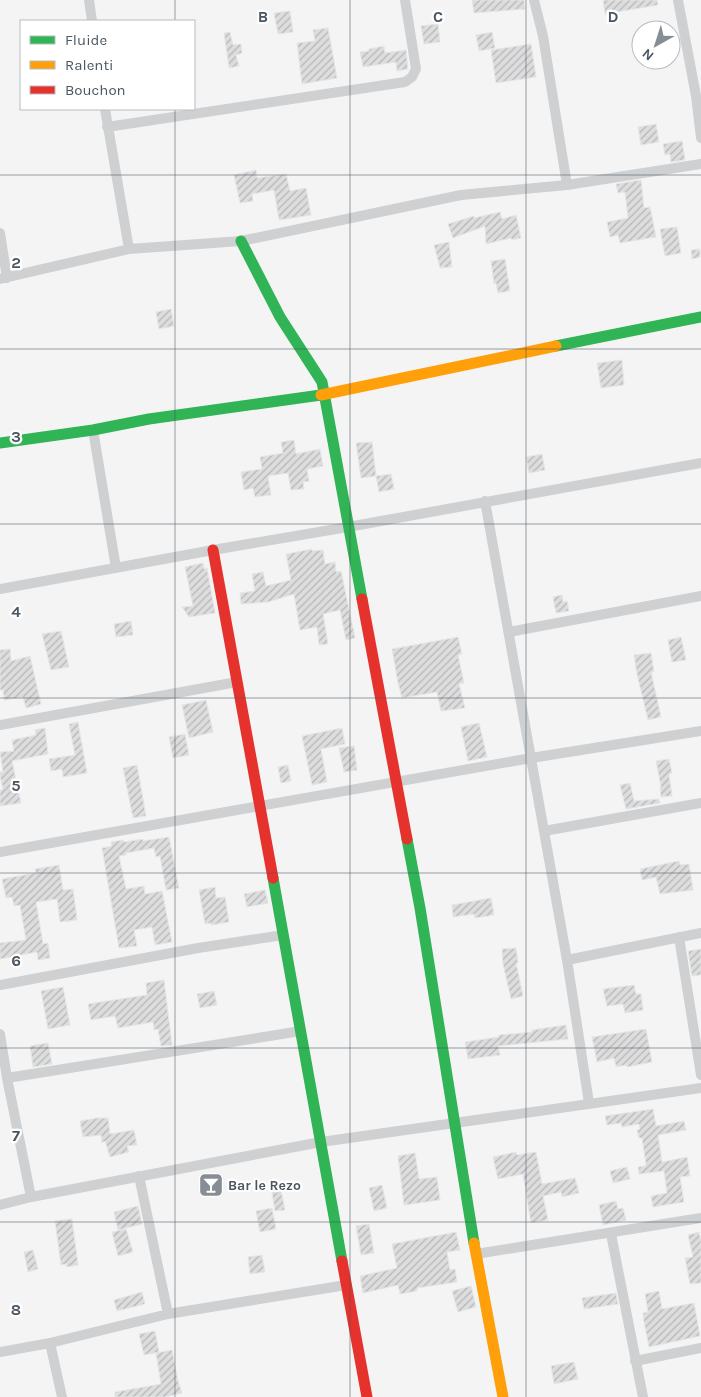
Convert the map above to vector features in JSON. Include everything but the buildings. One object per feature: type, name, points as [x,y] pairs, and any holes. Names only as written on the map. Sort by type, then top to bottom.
[{"type":"street","points":[[89,0],[92,20]]},
{"type":"street","points":[[107,127],[405,82],[412,77],[416,69],[406,0]]},
{"type":"street","points":[[534,0],[544,36],[567,185]]},
{"type":"street","points":[[678,0],[698,95],[701,138]]},
{"type":"street","points":[[105,110],[130,249]]},
{"type":"street","points":[[0,233],[4,279],[130,249],[241,241],[461,195],[567,185],[701,164]]},
{"type":"street","points":[[241,241],[280,317],[322,382],[420,908],[476,1254],[503,1397]]},
{"type":"street","points":[[0,443],[93,430],[149,419],[324,395],[701,317]]},
{"type":"street","points":[[93,430],[116,568]]},
{"type":"street","points":[[0,590],[212,550],[701,463]]},
{"type":"street","points":[[485,502],[567,960],[589,1103]]},
{"type":"street","points":[[212,550],[367,1397]]},
{"type":"street","points":[[509,632],[701,596]]},
{"type":"street","points":[[0,725],[237,682]]},
{"type":"street","points":[[0,852],[531,758],[701,731]]},
{"type":"street","points":[[544,831],[701,803]]},
{"type":"street","points":[[567,960],[701,933]]},
{"type":"street","points":[[0,984],[283,934]]},
{"type":"street","points":[[679,937],[701,1075]]},
{"type":"street","points":[[6,1078],[301,1032]]},
{"type":"street","points":[[0,1034],[6,1078],[31,1197]]},
{"type":"street","points":[[0,1205],[31,1197],[321,1142],[701,1088]]},
{"type":"street","points":[[140,1176],[168,1314]]},
{"type":"street","points":[[476,1254],[701,1218]]},
{"type":"street","points":[[610,1234],[643,1397]]},
{"type":"street","points":[[0,1352],[50,1343],[168,1314],[346,1285]]},
{"type":"street","points":[[50,1343],[62,1397]]},
{"type":"street","points":[[635,1361],[701,1348]]},
{"type":"traffic: fast","points":[[241,241],[280,317],[322,382],[362,599]]},
{"type":"traffic: fast","points":[[556,346],[701,317]]},
{"type":"traffic: fast","points":[[0,443],[93,430],[149,419],[321,395]]},
{"type":"traffic: fast","points":[[407,839],[420,908],[474,1243]]},
{"type":"traffic: fast","points":[[273,878],[342,1261]]},
{"type":"traffic: slow","points":[[321,395],[556,346]]},
{"type":"traffic: slow","points":[[474,1243],[503,1397]]},
{"type":"traffic: jam","points":[[213,550],[273,878]]},
{"type":"traffic: jam","points":[[362,599],[407,839]]},
{"type":"traffic: jam","points":[[342,1261],[367,1397]]},
{"type":"place","name":"Bar le Rezo","points":[[211,1185]]}]
